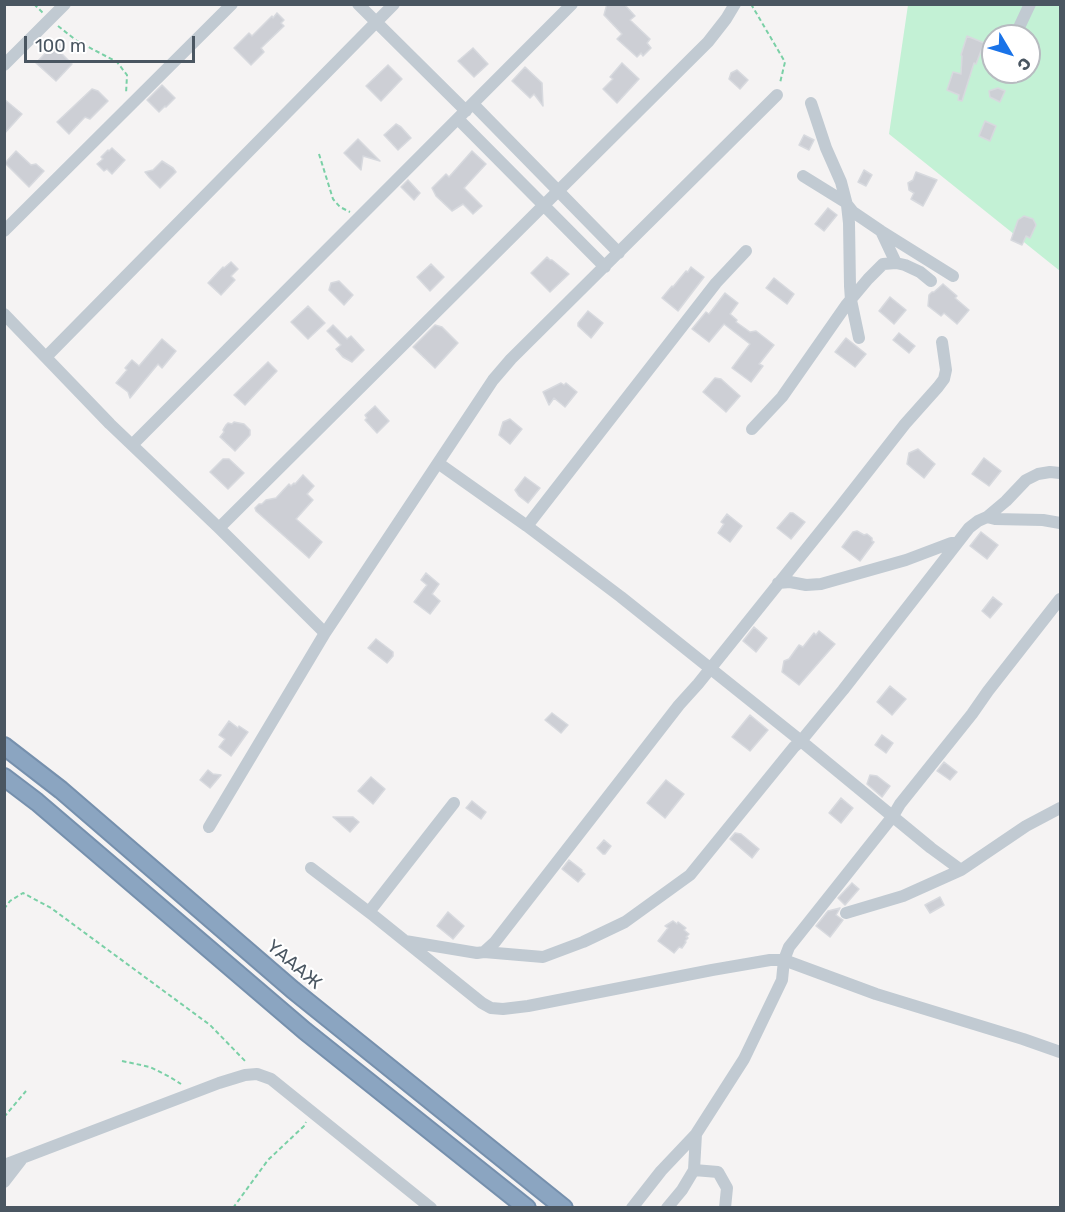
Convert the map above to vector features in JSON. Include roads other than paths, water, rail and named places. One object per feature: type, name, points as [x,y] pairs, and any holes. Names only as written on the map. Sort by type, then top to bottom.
[{"type":"highway","name":"ҮАААЖ","points":[[4,746],[61,790],[293,990],[564,1208]]},
{"type":"highway","points":[[4,777],[37,802],[305,1031],[527,1208]]},
{"type":"street","points":[[4,65],[65,4]]},
{"type":"street","points":[[4,231],[232,4]]},
{"type":"street","points":[[358,4],[465,111],[558,191],[619,253]]},
{"type":"street","points":[[46,357],[394,4]]},
{"type":"street","points":[[132,445],[572,4]]},
{"type":"street","points":[[219,528],[708,42],[735,4]]},
{"type":"street","points":[[1021,24],[1030,4]]},
{"type":"street","points":[[209,827],[325,633],[493,380],[511,359],[777,95]]},
{"type":"street","points":[[811,103],[826,148],[841,182],[847,205],[851,300],[859,338]]},
{"type":"street","points":[[465,111],[544,205],[605,267]]},
{"type":"street","points":[[803,176],[844,202],[881,231],[953,276]]},
{"type":"street","points":[[881,231],[896,263]]},
{"type":"street","points":[[527,526],[716,283],[746,251]]},
{"type":"street","points":[[752,429],[782,397],[851,300],[883,264],[905,265],[920,272],[931,281]]},
{"type":"street","points":[[4,314],[110,424],[325,633]]},
{"type":"street","points":[[484,952],[495,942],[679,705],[905,424],[944,379],[946,370],[942,342]]},
{"type":"street","points":[[438,463],[621,597],[961,870]]},
{"type":"street","points":[[405,941],[477,953],[543,957],[583,942],[625,922],[690,875],[882,641],[969,528],[1006,501],[1026,480],[1038,474],[1060,473]]},
{"type":"street","points":[[987,517],[1060,523]]},
{"type":"street","points":[[778,583],[821,584],[956,543]]},
{"type":"street","points":[[632,1208],[661,1171],[696,1134],[744,1059],[782,980],[784,960],[789,947],[1060,598]]},
{"type":"street","points":[[369,912],[454,802]]},
{"type":"street","points":[[846,913],[903,896],[961,870],[1026,826],[1060,808]]},
{"type":"street","points":[[311,868],[491,1008],[528,1006],[712,970],[770,960],[784,960],[876,994],[1060,1052]]},
{"type":"street","points":[[4,1165],[194,1093],[245,1075],[257,1074],[271,1079],[431,1208]]},
{"type":"street","points":[[667,1208],[682,1190],[694,1170],[696,1134]]},
{"type":"street","points":[[4,1182],[22,1159]]},
{"type":"street","points":[[694,1170],[718,1172],[727,1188],[725,1208]]}]
